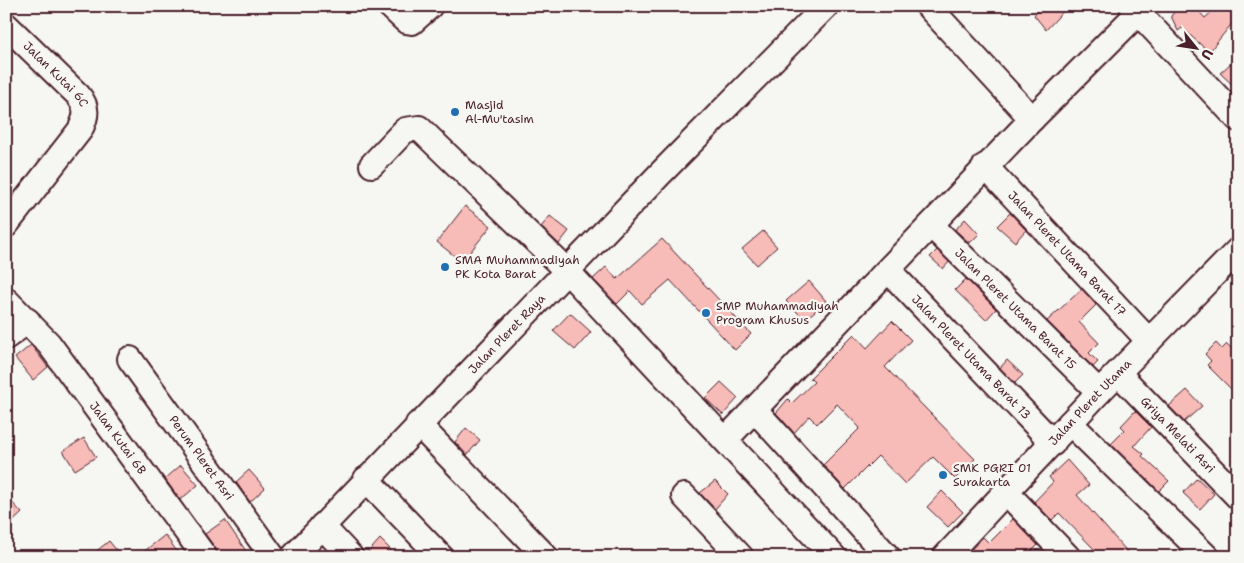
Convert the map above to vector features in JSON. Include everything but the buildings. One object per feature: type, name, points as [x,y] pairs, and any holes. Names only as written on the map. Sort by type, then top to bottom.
[{"type":"street","points":[[390,6],[406,21],[412,22],[430,6]]},
{"type":"street","points":[[928,6],[1032,119]]},
{"type":"street","name":"Jalan Pleret Raya","points":[[293,557],[418,424],[567,272],[817,9]]},
{"type":"street","points":[[726,439],[889,270],[1135,9],[1238,119]]},
{"type":"street","name":"Jalan Kutai 6C","points":[[6,25],[78,95],[84,102],[86,111],[80,130],[6,225]]},
{"type":"street","points":[[372,166],[404,130],[420,128],[567,272],[726,439],[834,557]]},
{"type":"street","name":"Jalan Pleret Utama Barat 17","points":[[985,166],[1150,341]]},
{"type":"street","name":"Jalan Pleret Utama Barat 15","points":[[931,225],[1099,392]]},
{"type":"street","name":"Jalan Pleret Utama","points":[[952,555],[1099,392],[1238,250]]},
{"type":"street","name":"Jalan Pleret Utama Barat 13","points":[[889,270],[1052,443]]},
{"type":"street","name":"Jalan Kutai 6B","points":[[6,300],[28,321],[64,364],[205,557]]},
{"type":"street","points":[[6,337],[28,321]]},
{"type":"street","name":"Perum Pleret Asri","points":[[130,360],[274,557]]},
{"type":"street","name":"Griya Melati Asri","points":[[1118,373],[1238,497]]},
{"type":"street","points":[[755,410],[888,557]]},
{"type":"street","points":[[1070,423],[1207,557]]},
{"type":"street","points":[[418,424],[546,557]]},
{"type":"street","points":[[366,480],[441,557]]},
{"type":"street","points":[[1007,493],[1068,557]]},
{"type":"street","points":[[684,496],[741,557]]},
{"type":"street","points":[[322,526],[351,557]]},
{"type":"place","name":"Masjid Al-Mu'tasim","points":[[455,112]]},
{"type":"place","name":"SMA Muhammadiyah PK Kota Barat","points":[[445,267]]},
{"type":"place","name":"SMP Muhammadiyah Program Khusus","points":[[706,313]]},
{"type":"place","name":"SMK PGRI 01 Surakarta","points":[[943,475]]}]
